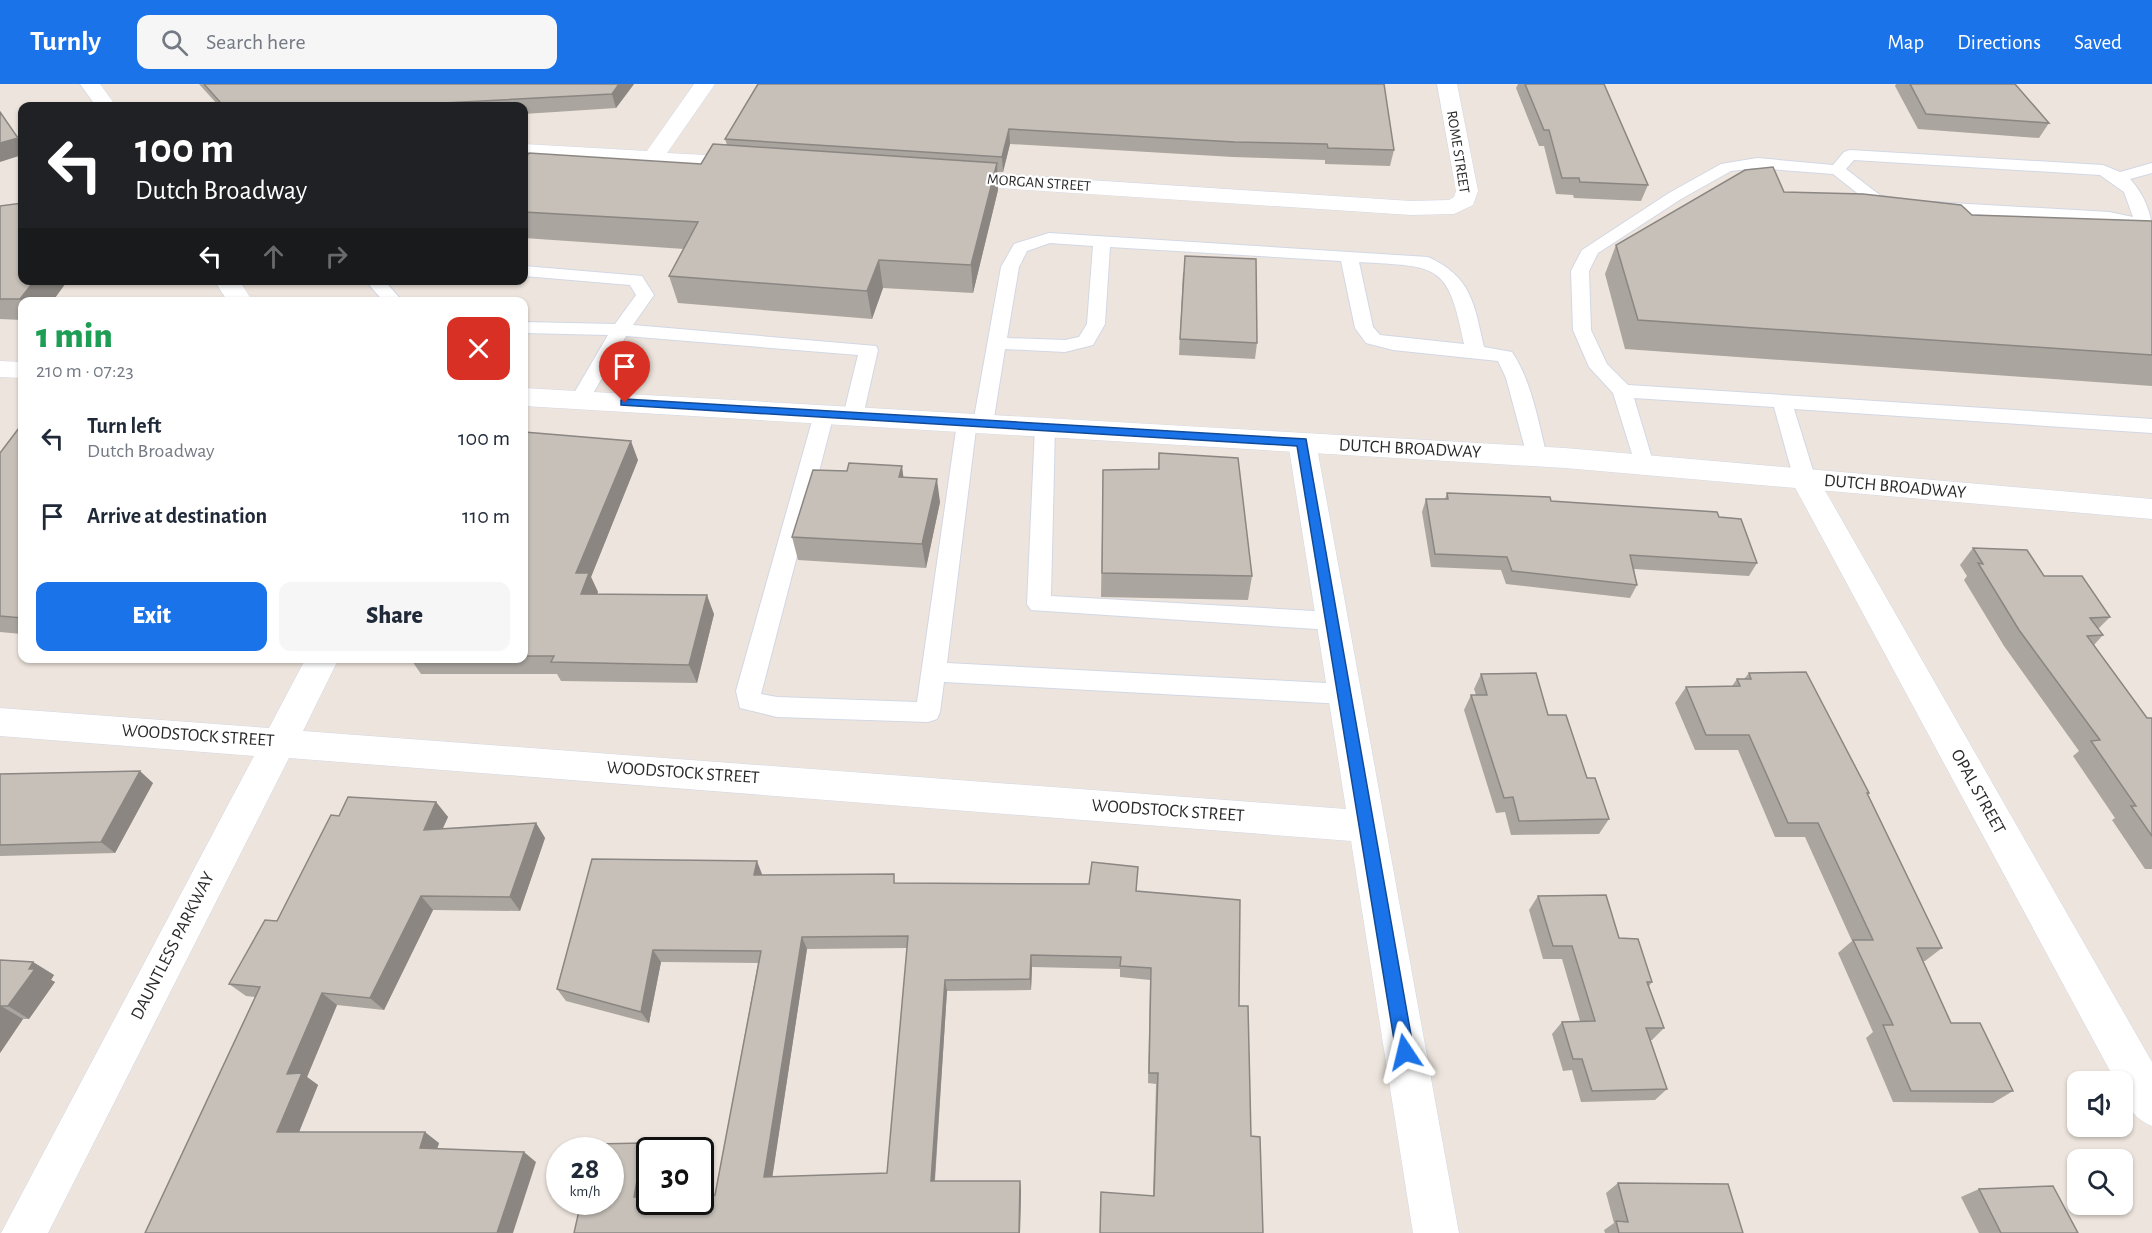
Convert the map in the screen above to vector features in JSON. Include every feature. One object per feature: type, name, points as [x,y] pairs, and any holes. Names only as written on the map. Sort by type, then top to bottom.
[{"type":"street","points":[[653,158],[688,105],[705,84]]},
{"type":"street","name":"ROME STREET","points":[[1411,208],[1454,207],[1465,200],[1467,191],[1447,84]]},
{"type":"street","points":[[95,85],[104,102]]},
{"type":"street","points":[[528,150],[772,166]]},
{"type":"street","name":"MORGAN STREET","points":[[938,177],[1411,208]]},
{"type":"street","points":[[0,369],[18,370]]},
{"type":"street","name":"DUTCH BROADWAY","points":[[528,397],[1537,456],[2152,509]]},
{"type":"street","points":[[1302,442],[1436,1233]]},
{"type":"street","name":"OPAL STREET","points":[[1805,480],[2152,1104]]},
{"type":"street","name":"DAUNTLESS PARKWAY","points":[[24,1233],[320,663]]},
{"type":"street","name":"WOODSTOCK STREET","points":[[0,722],[1366,826]]},
{"type":"lane","points":[[1837,170],[1850,155],[2103,170],[2120,177],[2137,197],[2147,225]]},
{"type":"lane","points":[[1644,465],[1622,391],[1599,367],[1582,330],[1580,271],[1591,250],[1675,196],[1727,167],[1757,163],[1837,170],[1876,200],[1891,204],[2109,217],[2147,225]]},
{"type":"lane","points":[[2120,177],[2152,168]]},
{"type":"lane","points":[[824,414],[748,692],[749,701],[777,707],[928,712],[932,672],[975,423],[997,343],[1010,267],[1020,248],[1049,238],[1422,261],[1440,267],[1459,286],[1475,351]]},
{"type":"lane","points":[[997,343],[1065,346],[1086,341],[1096,324],[1102,241]]},
{"type":"lane","points":[[1349,256],[1364,328],[1373,339],[1393,344],[1475,351],[1504,356],[1510,363],[1537,456]]},
{"type":"lane","points":[[528,271],[636,279],[645,295],[620,330],[580,400]]},
{"type":"lane","points":[[379,285],[389,297]]},
{"type":"lane","points":[[528,327],[620,330],[869,350],[853,416]]},
{"type":"lane","points":[[1622,391],[2152,426]]},
{"type":"lane","points":[[1782,401],[1805,480]]},
{"type":"lane","points":[[1045,427],[1039,603],[1332,621]]},
{"type":"lane","points":[[932,672],[1344,693]]},
{"type":"building","points":[[204,84],[619,84],[612,94],[463,102],[220,102]]},
{"type":"building","points":[[758,84],[1384,84],[1394,150],[1328,148],[1327,144],[1235,142],[1009,129],[1002,157],[725,139]]},
{"type":"building","points":[[1525,84],[1604,84],[1648,185],[1580,182],[1579,178],[1562,178],[1549,130],[1544,130]]},
{"type":"building","points":[[1910,84],[2015,84],[2049,123],[1926,114]]},
{"type":"building","points":[[0,112],[18,138],[0,143]]},
{"type":"building","points":[[713,144],[997,163],[971,265],[879,260],[867,291],[669,276],[698,222],[528,212],[529,153],[701,164]]},
{"type":"building","points":[[1773,167],[1784,192],[1863,194],[1961,205],[1972,215],[2152,221],[2152,355],[1638,320],[1616,245],[1745,170]]},
{"type":"building","points":[[18,204],[18,285],[31,285],[18,299],[0,299],[0,206]]},
{"type":"building","points":[[1185,256],[1256,259],[1257,343],[1180,339]]},
{"type":"building","points":[[18,429],[18,618],[0,616],[0,453]]},
{"type":"building","points":[[528,432],[631,441],[576,573],[589,573],[581,594],[707,595],[689,665],[551,662],[554,656],[528,656]]},
{"type":"building","points":[[1159,453],[1238,458],[1252,576],[1102,573],[1103,470],[1159,469]]},
{"type":"building","points":[[849,463],[902,466],[899,477],[937,479],[922,544],[792,537],[813,470],[847,471]]},
{"type":"building","points":[[1447,493],[1550,497],[1551,501],[1717,512],[1719,517],[1741,519],[1757,563],[1630,555],[1637,585],[1512,571],[1507,557],[1435,554],[1426,499],[1448,499]]},
{"type":"building","points":[[1973,548],[2027,550],[2044,576],[2082,576],[2110,617],[2090,618],[2103,635],[2087,636],[2147,718],[2152,718],[2152,836],[2131,806],[2136,806],[2091,741],[2100,740],[2019,630],[1978,563],[1983,564]]},
{"type":"building","points":[[1806,672],[1869,793],[1867,793],[1942,948],[1917,948],[1951,1023],[1980,1023],[2013,1091],[1911,1091],[1883,1025],[1893,1025],[1853,940],[1873,940],[1818,823],[1788,823],[1749,735],[1706,735],[1686,687],[1740,686],[1737,679],[1751,679],[1749,673]]},
{"type":"building","points":[[1536,673],[1548,715],[1566,715],[1587,778],[1595,778],[1609,819],[1519,821],[1513,797],[1504,798],[1471,695],[1487,695],[1481,674]]},
{"type":"building","points":[[140,771],[101,842],[0,845],[0,774]]},
{"type":"building","points":[[348,797],[436,802],[424,830],[536,823],[510,897],[421,896],[370,998],[322,993],[287,1074],[302,1073],[277,1132],[425,1132],[420,1148],[524,1152],[497,1233],[145,1233],[260,987],[229,984],[265,920],[277,921],[331,815],[339,816]]},
{"type":"building","points":[[592,859],[757,861],[754,875],[894,874],[894,883],[1089,884],[1092,862],[1138,867],[1136,891],[1240,900],[1239,1006],[1248,1006],[1251,1136],[1260,1137],[1263,1233],[1100,1233],[1101,1192],[1154,1196],[1158,1073],[1149,1073],[1151,968],[1120,966],[1121,957],[1031,955],[1030,979],[945,980],[931,1181],[1020,1181],[1019,1233],[574,1233],[578,1215],[624,1215],[624,1143],[636,1143],[634,1197],[636,1197],[636,1215],[714,1215],[714,1195],[761,951],[653,950],[641,1012],[557,989]],"holes":[[[908,936],[887,1173],[764,1177],[802,937]]]},
{"type":"building","points":[[1606,895],[1619,938],[1638,939],[1652,982],[1647,982],[1664,1028],[1646,1028],[1667,1089],[1592,1091],[1582,1059],[1573,1059],[1562,1022],[1595,1021],[1572,946],[1553,946],[1538,896]]},
{"type":"building","points":[[0,960],[33,962],[29,969],[35,969],[8,1006],[0,1007]]},
{"type":"building","points":[[1618,1183],[1728,1184],[1743,1233],[1619,1233],[1616,1221],[1628,1222]]},
{"type":"building","points":[[2053,1186],[2078,1233],[2001,1233],[1979,1189]]},
{"type":"route","points":[[625,403],[1302,442],[1405,1052]]}]
